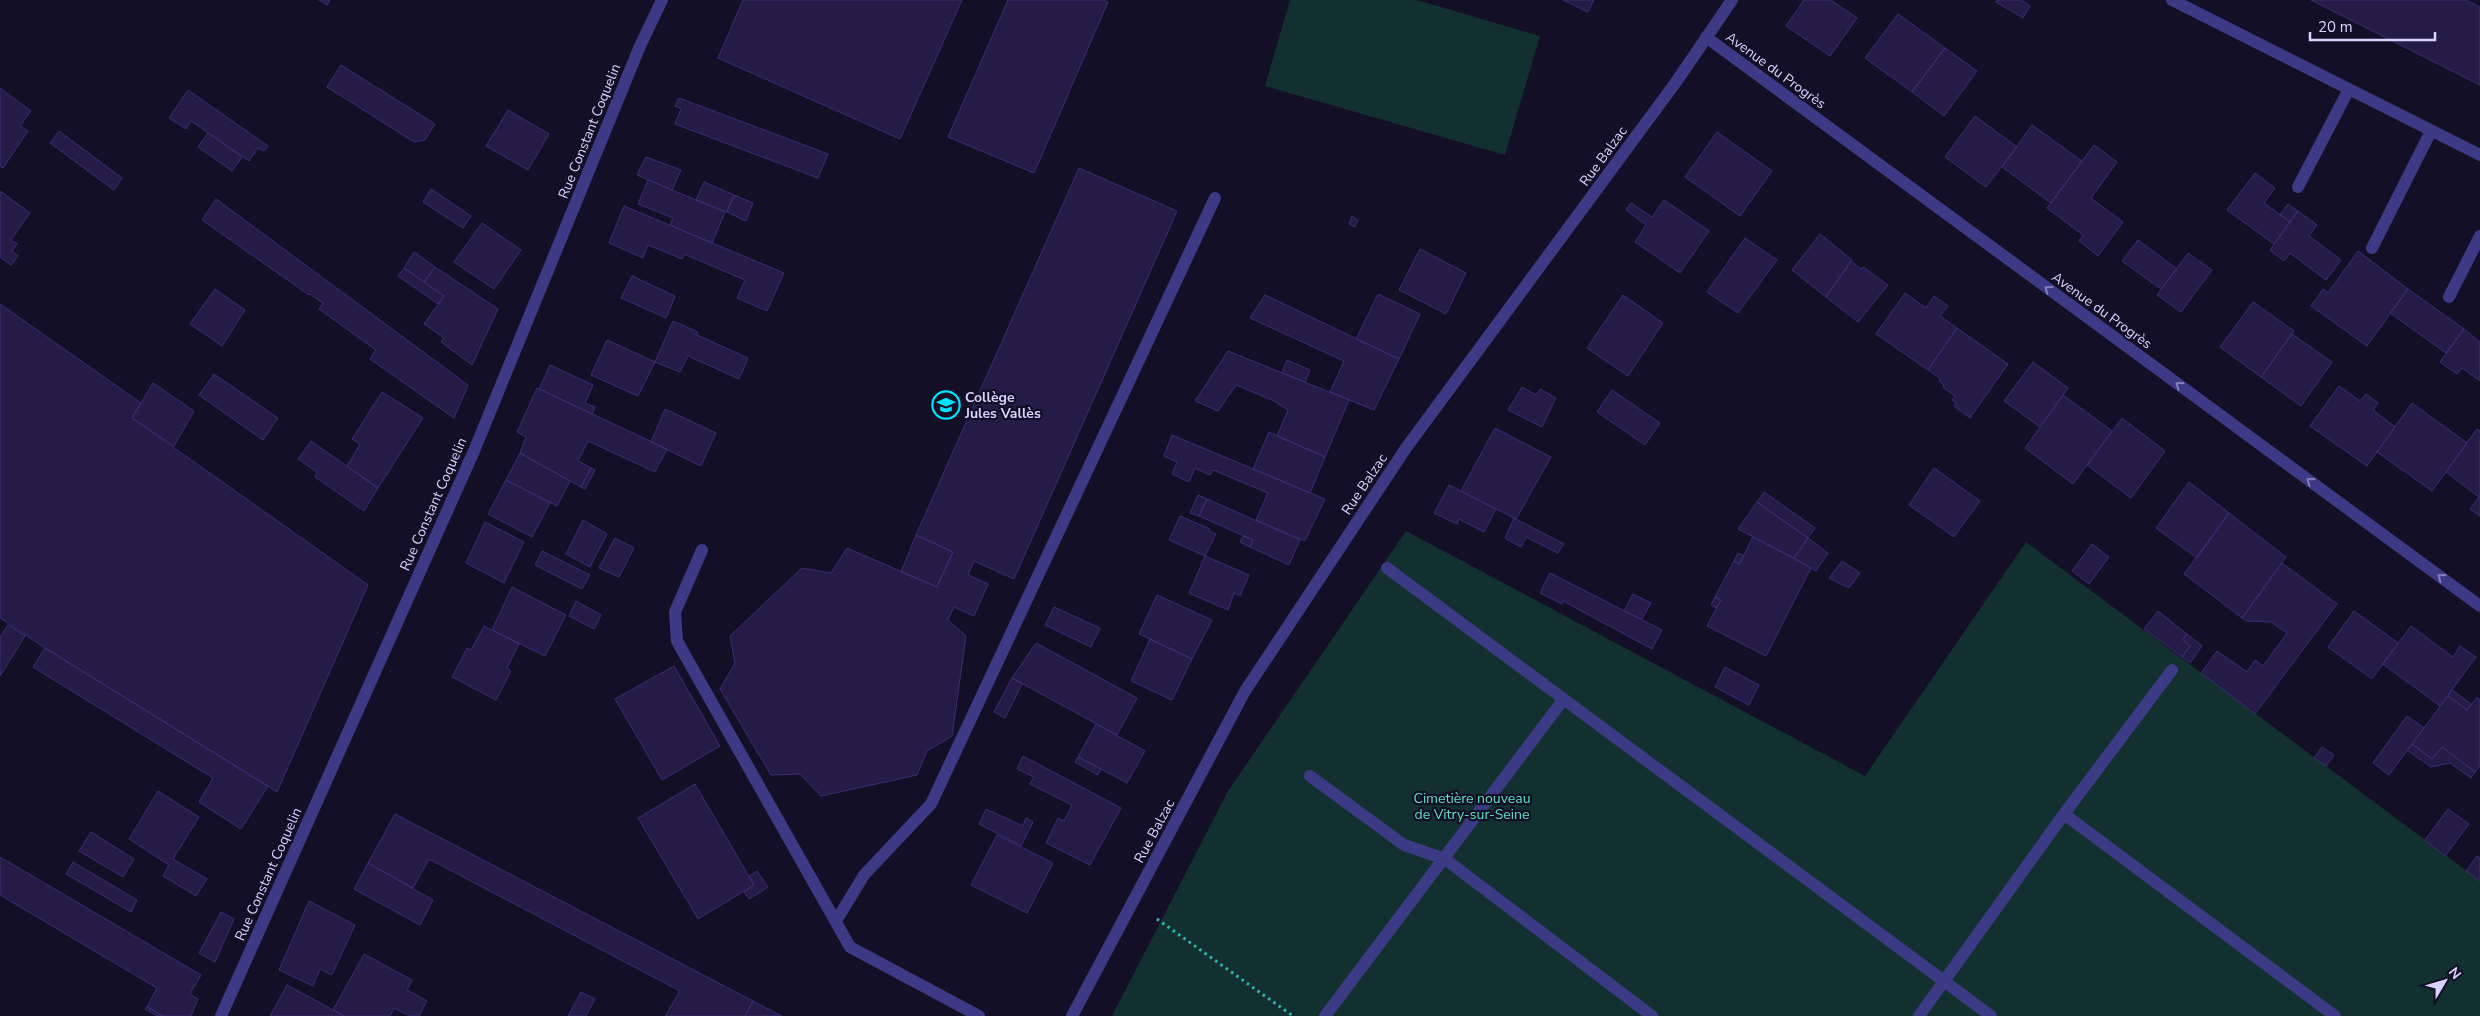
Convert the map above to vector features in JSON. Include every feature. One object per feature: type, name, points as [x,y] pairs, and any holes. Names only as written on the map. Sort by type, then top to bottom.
[{"type":"street","name":"Rue Constant Coquelin","points":[[221,1016],[474,451],[640,46],[662,0]]},
{"type":"street","name":"Rue Balzac","points":[[1072,1016],[1245,691],[1406,448],[1676,82],[1732,0]]},
{"type":"street","points":[[2172,0],[2480,155]]},
{"type":"street","name":"Avenue du Progrès","points":[[1706,37],[2480,606]]},
{"type":"street","points":[[2298,187],[2349,89]]},
{"type":"street","points":[[2372,248],[2432,130]]},
{"type":"street","points":[[836,920],[864,874],[931,804],[1215,198]]},
{"type":"street","points":[[2449,297],[2480,236]]},
{"type":"street","points":[[702,550],[675,612],[677,641],[850,947],[979,1016]]},
{"type":"street","points":[[1387,568],[1991,1016]]},
{"type":"street","points":[[1919,1016],[2064,814],[2172,670]]},
{"type":"street","points":[[1325,1016],[1564,700]]},
{"type":"street","points":[[1310,776],[1404,845],[1445,859],[1652,1016]]},
{"type":"street","points":[[2064,814],[2335,1016]]},
{"type":"path","points":[[1158,919],[1293,1016]]},
{"type":"green space","points":[[1290,0],[1417,0],[1540,36],[1505,155],[1265,86]]},
{"type":"green space","name":"Cimetière nouveau de Vitry-sur-Seine","points":[[1406,531],[1865,776],[2026,542],[2480,881],[2480,1016],[1112,1016],[1228,791]]},
{"type":"building","points":[[319,0],[330,0],[327,5]]},
{"type":"building","points":[[743,0],[962,0],[900,139],[718,58]]},
{"type":"building","points":[[1008,0],[1103,0],[1108,2],[1034,173],[948,137]]},
{"type":"building","points":[[1563,0],[1594,0],[1588,12]]},
{"type":"building","points":[[1804,0],[1831,0],[1857,18],[1830,56],[1786,26]]},
{"type":"building","points":[[1997,0],[2021,0],[2030,6],[2023,18],[1996,2]]},
{"type":"building","points":[[2311,0],[2465,0],[2480,7],[2480,85]]},
{"type":"building","points":[[1898,14],[1945,48],[1912,92],[1865,58]]},
{"type":"building","points":[[1945,48],[1977,71],[1944,116],[1912,92]]},
{"type":"building","points":[[341,65],[435,124],[425,140],[414,142],[327,87]]},
{"type":"building","points":[[0,88],[31,111],[20,126],[28,131],[3,168],[0,166]]},
{"type":"building","points":[[188,90],[268,146],[264,151],[258,148],[249,161],[191,121],[186,129],[169,118]]},
{"type":"building","points":[[679,98],[828,154],[818,178],[675,124],[681,109],[675,106]]},
{"type":"building","points":[[508,110],[549,134],[528,170],[486,146]]},
{"type":"building","points":[[1975,116],[2017,147],[1986,187],[1945,157]]},
{"type":"building","points":[[2032,125],[2082,161],[2051,203],[2002,167]]},
{"type":"building","points":[[59,131],[122,178],[114,190],[50,143]]},
{"type":"building","points":[[1717,132],[1772,171],[1740,216],[1685,177]]},
{"type":"building","points":[[208,133],[242,157],[232,171],[198,147]]},
{"type":"building","points":[[2094,145],[2117,162],[2091,198],[2123,222],[2098,256],[2079,241],[2083,235],[2047,208]]},
{"type":"building","points":[[646,157],[681,170],[672,190],[637,175]]},
{"type":"building","points":[[1079,168],[1177,211],[1014,579],[974,561],[968,575],[988,584],[974,616],[954,607],[948,620],[966,636],[952,736],[927,751],[917,775],[821,796],[800,774],[771,775],[720,689],[735,663],[730,636],[802,568],[831,573],[847,548],[937,587],[953,552],[916,535]]},
{"type":"building","points":[[2255,173],[2275,188],[2264,203],[2290,222],[2274,244],[2227,210]]},
{"type":"building","points":[[648,180],[725,212],[712,243],[670,225],[673,218],[638,204]]},
{"type":"building","points":[[704,182],[734,195],[727,212],[696,200]]},
{"type":"building","points":[[431,189],[471,216],[463,228],[423,202]]},
{"type":"building","points":[[0,191],[30,213],[11,240],[17,244],[12,251],[18,256],[11,265],[0,257]]},
{"type":"building","points":[[734,195],[753,203],[746,221],[727,212]]},
{"type":"building","points":[[216,199],[468,385],[454,418],[370,359],[376,350],[319,309],[323,303],[202,220]]},
{"type":"building","points":[[1664,200],[1709,231],[1680,273],[1635,242],[1646,225],[1626,210],[1631,203],[1652,217]]},
{"type":"building","points":[[2288,204],[2298,211],[2290,222],[2280,215]]},
{"type":"building","points":[[624,206],[784,273],[767,311],[737,298],[745,280],[684,254],[682,259],[648,245],[643,258],[609,243]]},
{"type":"building","points":[[2298,211],[2317,225],[2309,236],[2341,260],[2326,280],[2290,253],[2284,261],[2270,250]]},
{"type":"building","points":[[1352,216],[1358,220],[1355,227],[1349,224]]},
{"type":"building","points":[[482,223],[521,250],[494,289],[454,262]]},
{"type":"building","points":[[1820,234],[1852,260],[1826,297],[1792,270]]},
{"type":"building","points":[[1745,238],[1777,260],[1738,313],[1707,292]]},
{"type":"building","points":[[2138,240],[2177,269],[2161,289],[2122,261]]},
{"type":"building","points":[[1420,249],[1466,273],[1446,314],[1399,290]]},
{"type":"building","points":[[2358,251],[2408,289],[2367,346],[2311,306],[2323,289],[2328,293]]},
{"type":"building","points":[[414,252],[435,267],[424,282],[404,268]]},
{"type":"building","points":[[2188,253],[2212,270],[2181,312],[2157,295]]},
{"type":"building","points":[[1851,261],[1888,285],[1858,322],[1826,297]]},
{"type":"building","points":[[435,267],[498,309],[472,365],[441,342],[444,338],[424,324],[444,296],[424,282]]},
{"type":"building","points":[[404,268],[444,296],[438,304],[398,276]]},
{"type":"building","points":[[632,276],[675,296],[666,318],[621,298]]},
{"type":"building","points":[[215,289],[245,310],[222,346],[190,324]]},
{"type":"building","points":[[2408,289],[2464,329],[2446,353],[2390,313]]},
{"type":"building","points":[[1905,293],[1926,308],[1934,296],[1948,306],[1940,316],[1957,328],[1928,370],[1876,334]]},
{"type":"building","points":[[1378,294],[1420,314],[1399,359],[1356,339]]},
{"type":"building","points":[[1265,295],[1399,359],[1374,410],[1330,392],[1344,361],[1250,318]]},
{"type":"building","points":[[1623,295],[1663,323],[1628,376],[1587,348]]},
{"type":"building","points":[[2253,302],[2294,331],[2261,377],[2220,347]]},
{"type":"building","points":[[0,304],[141,403],[132,418],[368,585],[277,792],[0,618]]},
{"type":"building","points":[[673,321],[698,332],[697,335],[748,358],[739,379],[688,356],[680,372],[655,362]]},
{"type":"building","points":[[1957,328],[2008,364],[1970,418],[1954,406],[1956,403],[1952,400],[1955,396],[1943,387],[1944,385],[1939,381],[1941,379],[1928,370]]},
{"type":"building","points":[[2464,329],[2480,342],[2480,381],[2462,368],[2457,374],[2440,362]]},
{"type":"building","points":[[2292,334],[2332,362],[2301,406],[2261,377]]},
{"type":"building","points":[[607,340],[655,362],[638,396],[591,375]]},
{"type":"building","points":[[1228,351],[1349,400],[1325,457],[1277,436],[1288,410],[1274,401],[1236,385],[1218,411],[1195,401]]},
{"type":"building","points":[[1287,360],[1310,370],[1305,382],[1282,373]]},
{"type":"building","points":[[2033,362],[2068,388],[2040,427],[2004,401]]},
{"type":"building","points":[[550,365],[593,385],[585,403],[595,407],[592,414],[539,389]]},
{"type":"building","points":[[214,374],[278,418],[263,440],[199,395]]},
{"type":"building","points":[[153,383],[194,411],[174,446],[132,418]]},
{"type":"building","points":[[2339,386],[2360,401],[2366,394],[2378,403],[2373,410],[2395,427],[2367,466],[2310,426]]},
{"type":"building","points":[[1522,387],[1536,395],[1540,389],[1556,398],[1542,427],[1508,410]]},
{"type":"building","points":[[537,388],[667,449],[655,472],[588,441],[578,461],[591,468],[581,487],[520,453],[526,437],[517,432]]},
{"type":"building","points":[[1612,390],[1660,423],[1645,445],[1597,412]]},
{"type":"building","points":[[382,392],[423,418],[378,488],[347,466],[360,444],[352,439]]},
{"type":"building","points":[[2063,395],[2112,431],[2073,484],[2025,448]]},
{"type":"building","points":[[2412,403],[2467,443],[2432,491],[2377,452]]},
{"type":"building","points":[[665,409],[716,433],[701,466],[651,442]]},
{"type":"building","points":[[2122,418],[2165,451],[2131,498],[2087,465]]},
{"type":"building","points":[[1495,428],[1551,457],[1516,519],[1461,491]]},
{"type":"building","points":[[2477,429],[2480,431],[2480,516],[2470,509],[2479,497],[2446,472]]},
{"type":"building","points":[[1269,432],[1325,457],[1310,493],[1253,469]]},
{"type":"building","points":[[1172,435],[1325,499],[1305,541],[1256,520],[1268,493],[1213,470],[1210,475],[1195,468],[1189,482],[1172,474],[1177,462],[1164,456]]},
{"type":"building","points":[[311,441],[378,488],[364,511],[315,477],[317,472],[298,459]]},
{"type":"building","points":[[520,453],[570,481],[557,506],[506,480]]},
{"type":"building","points":[[591,468],[595,470],[585,489],[581,487]]},
{"type":"building","points":[[1934,468],[1980,501],[1954,537],[1909,505]]},
{"type":"building","points":[[506,480],[550,503],[532,537],[488,514]]},
{"type":"building","points":[[2189,482],[2229,513],[2197,558],[2156,528]]},
{"type":"building","points":[[1449,485],[1496,509],[1484,532],[1459,519],[1457,524],[1434,513]]},
{"type":"building","points":[[1764,492],[1815,528],[1808,538],[1757,502]]},
{"type":"building","points":[[1198,495],[1207,499],[1199,516],[1190,513]]},
{"type":"building","points":[[1207,499],[1300,540],[1289,565],[1250,547],[1253,540],[1199,516]]},
{"type":"building","points":[[1757,502],[1808,538],[1794,558],[1738,529]]},
{"type":"building","points":[[2229,513],[2286,557],[2242,618],[2184,574]]},
{"type":"building","points":[[1180,516],[1210,529],[1209,531],[1216,534],[1205,556],[1169,540]]},
{"type":"building","points":[[1514,518],[1564,544],[1558,553],[1526,537],[1521,547],[1505,538]]},
{"type":"building","points":[[583,520],[607,534],[590,567],[566,554]]},
{"type":"building","points":[[485,522],[524,542],[504,583],[466,563]]},
{"type":"building","points":[[916,535],[953,552],[937,587],[901,572]]},
{"type":"building","points":[[1243,536],[1253,540],[1250,547],[1240,542]]},
{"type":"building","points":[[1753,537],[1811,568],[1766,656],[1707,626],[1721,600],[1715,597],[1734,561],[1739,564]]},
{"type":"building","points":[[615,538],[634,548],[619,577],[599,568]]},
{"type":"building","points":[[1808,538],[1828,553],[1816,571],[1794,558]]},
{"type":"building","points":[[2092,544],[2109,557],[2089,584],[2072,571]]},
{"type":"building","points":[[542,551],[590,575],[582,589],[535,565]]},
{"type":"building","points":[[1738,553],[1744,556],[1739,564],[1734,561]]},
{"type":"building","points":[[1205,556],[1249,575],[1240,596],[1234,593],[1228,610],[1189,593]]},
{"type":"building","points":[[1842,561],[1860,573],[1849,588],[1829,578]]},
{"type":"building","points":[[2282,563],[2337,604],[2255,714],[2201,673],[2217,651],[2247,672],[2255,660],[2263,666],[2287,633],[2271,622],[2246,621],[2242,618]]},
{"type":"building","points":[[1550,573],[1662,630],[1652,649],[1563,601],[1562,604],[1540,593]]},
{"type":"building","points":[[512,587],[566,615],[545,656],[492,630]]},
{"type":"building","points":[[1633,594],[1651,603],[1642,619],[1624,611]]},
{"type":"building","points":[[1157,595],[1212,620],[1192,659],[1139,634]]},
{"type":"building","points":[[1715,597],[1721,600],[1716,608],[1711,605]]},
{"type":"building","points":[[576,601],[601,615],[594,629],[569,616]]},
{"type":"building","points":[[1054,607],[1100,628],[1091,647],[1045,625]]},
{"type":"building","points":[[2158,611],[2187,634],[2183,640],[2190,646],[2182,657],[2144,629]]},
{"type":"building","points":[[2354,611],[2398,643],[2372,679],[2328,647]]},
{"type":"building","points":[[8,625],[25,636],[0,676],[0,637]]},
{"type":"building","points":[[484,626],[519,644],[507,668],[511,671],[496,700],[452,677],[467,648],[471,650]]},
{"type":"building","points":[[2411,626],[2453,657],[2460,646],[2476,657],[2440,706],[2383,664]]},
{"type":"building","points":[[2187,634],[2202,646],[2190,663],[2182,657],[2190,646],[2183,640]]},
{"type":"building","points":[[1150,639],[1192,659],[1172,700],[1131,681]]},
{"type":"building","points":[[1036,643],[1137,698],[1117,735],[1012,678]]},
{"type":"building","points":[[45,648],[268,786],[241,829],[199,802],[213,778],[33,667]]},
{"type":"building","points":[[674,666],[720,746],[662,780],[615,699]]},
{"type":"building","points":[[1725,667],[1759,685],[1749,705],[1715,687]]},
{"type":"building","points":[[1012,678],[1022,684],[1005,718],[994,712]]},
{"type":"building","points":[[2452,690],[2471,704],[2467,710],[2448,696]]},
{"type":"building","points":[[2448,696],[2467,710],[2477,697],[2480,700],[2480,766],[2475,772],[2442,747],[2432,759],[2412,744]]},
{"type":"building","points":[[2407,716],[2424,728],[2389,775],[2373,763]]},
{"type":"building","points":[[1096,724],[1145,751],[1127,783],[1078,757]]},
{"type":"building","points":[[2412,744],[2432,759],[2442,747],[2475,772],[2471,778],[2450,763],[2431,767],[2407,750]]},
{"type":"building","points":[[2322,747],[2334,755],[2326,766],[2314,758]]},
{"type":"building","points":[[1023,756],[1121,808],[1090,865],[1046,843],[1058,818],[1064,821],[1072,805],[1030,784],[1034,777],[1017,769]]},
{"type":"building","points":[[1078,757],[1101,769],[1098,775],[1075,762]]},
{"type":"building","points":[[695,784],[754,885],[698,919],[638,818]]},
{"type":"building","points":[[158,791],[199,817],[173,859],[207,879],[196,896],[163,876],[169,865],[129,839]]},
{"type":"building","points":[[986,809],[1023,826],[1026,818],[1033,822],[1021,846],[979,824]]},
{"type":"building","points":[[2448,809],[2469,824],[2445,856],[2425,840]]},
{"type":"building","points":[[395,814],[753,1001],[745,1016],[665,1016],[680,991],[429,859],[413,888],[368,863]]},
{"type":"building","points":[[91,832],[134,859],[123,877],[79,851]]},
{"type":"building","points":[[997,835],[1053,863],[1027,913],[971,885]]},
{"type":"building","points":[[2477,856],[2480,858],[2480,881],[2466,871]]},
{"type":"building","points":[[0,857],[201,975],[190,994],[198,999],[191,1016],[163,1016],[147,1007],[157,988],[0,895]]},
{"type":"building","points":[[73,862],[137,900],[131,912],[66,874]]},
{"type":"building","points":[[368,863],[433,900],[420,925],[354,889]]},
{"type":"building","points":[[757,871],[768,887],[749,899],[744,892],[754,885],[749,876]]},
{"type":"building","points":[[309,901],[355,925],[332,975],[320,969],[313,986],[279,970]]},
{"type":"building","points":[[221,912],[234,919],[215,962],[199,953]]},
{"type":"building","points":[[364,954],[412,980],[407,990],[427,1001],[419,1016],[410,1016],[394,1008],[390,1016],[344,1016],[333,1010]]},
{"type":"building","points":[[287,985],[333,1010],[344,1016],[270,1016]]},
{"type":"building","points":[[581,992],[595,999],[586,1016],[568,1016]]},
{"type":"building","points":[[753,1001],[782,1016],[745,1016]]},
{"type":"building","points":[[147,1007],[163,1016],[157,1016],[145,1009]]},
{"type":"place","name":"Collège Jules Vallès","points":[[946,405]]}]
